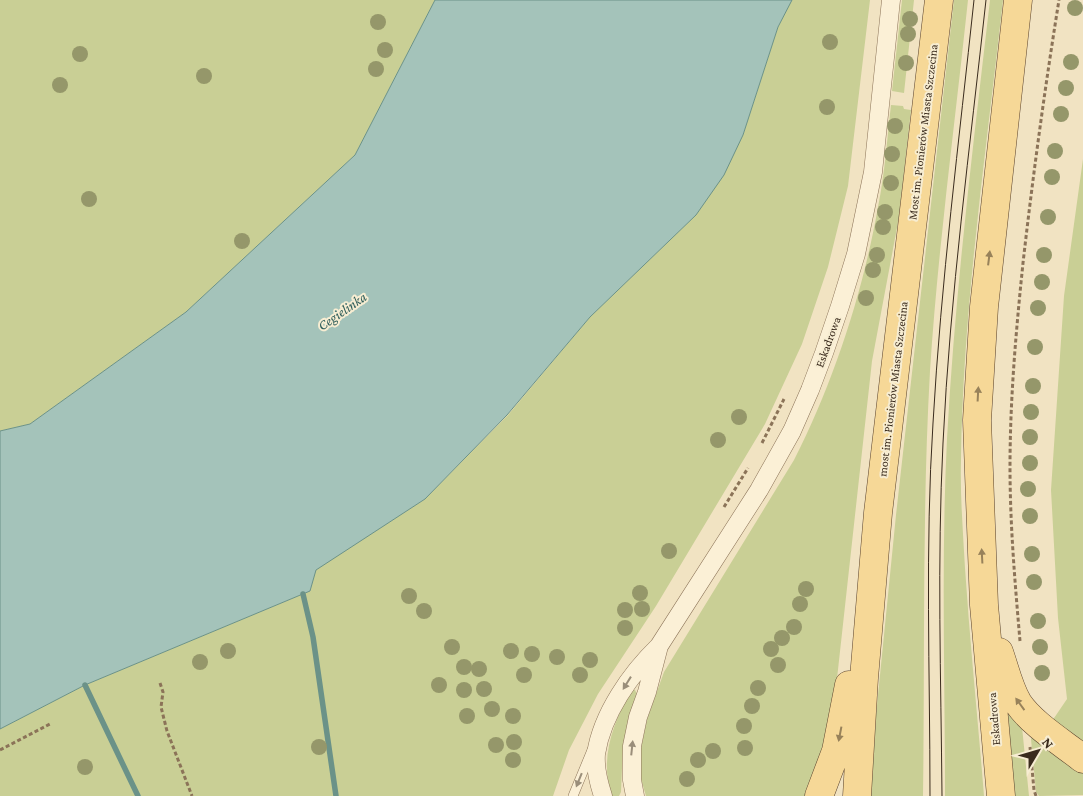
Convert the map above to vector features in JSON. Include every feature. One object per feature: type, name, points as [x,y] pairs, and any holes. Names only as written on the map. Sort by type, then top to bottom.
[{"type":"main road","name":"Most im. Pionierów Miasta Szczecina","points":[[907,265],[939,0]]},
{"type":"main road","points":[[1001,164],[1018,0]]},
{"type":"main road","points":[[1001,164],[1035,0]]},
{"type":"main road","name":"Eskadrowa","points":[[1001,164],[984,307],[977,420],[984,605],[1001,796]]},
{"type":"main road","name":"most im. Pionierów Miasta Szczecina","points":[[878,513],[907,265]]},
{"type":"main road","points":[[819,796],[836,751],[878,513]]},
{"type":"main road","points":[[856,796],[878,513]]},
{"type":"main road","points":[[984,605],[1009,683],[1019,704],[1032,718],[1083,759]]},
{"type":"street","name":"Eskadrowa","points":[[603,796],[596,756],[601,732],[628,681],[640,664],[659,646],[759,490],[792,431],[824,353],[856,254],[873,172],[890,0]]},
{"type":"street","name":"Eskadrowa","points":[[635,796],[632,780],[632,746],[638,717],[648,692],[659,646]]},
{"type":"lane","name":"Eskadrowa","points":[[573,796],[586,762],[601,732]]},
{"type":"path","points":[[1020,650],[1010,501],[1010,434],[1013,371],[1040,116],[1058,0]]},
{"type":"path","points":[[760,447],[785,397]]},
{"type":"path","points":[[720,514],[751,464]]},
{"type":"path","points":[[160,683],[163,692],[162,707],[167,731],[192,796]]},
{"type":"path","points":[[0,750],[50,724]]},
{"type":"path","points":[[1029,741],[1036,796]]},
{"type":"green space","points":[[0,0],[435,0],[355,155],[186,312],[30,424],[0,431]]},
{"type":"green space","points":[[791,0],[870,0],[848,186],[828,267],[802,344],[765,424],[656,606],[598,694],[569,750],[553,796],[0,796],[0,729],[85,685],[310,591],[315,570],[425,499],[508,415],[590,317],[696,215],[743,135],[778,27]]},
{"type":"green space","points":[[902,0],[914,0],[904,93],[892,91]]},
{"type":"green space","points":[[954,0],[968,0],[933,325],[927,424],[923,796],[871,796],[876,715],[896,515]]},
{"type":"green space","points":[[990,0],[1003,0],[971,287],[966,345],[961,474],[967,596],[984,796],[945,796],[945,484],[950,384],[971,164]]},
{"type":"green space","points":[[891,105],[903,106],[904,109],[911,110],[899,217],[872,361],[833,715],[808,796],[646,796],[641,779],[639,758],[647,719],[664,672],[794,460],[834,369],[855,304],[872,239],[882,182]]},
{"type":"green space","points":[[1083,159],[1083,750],[1050,724],[1067,699],[1058,618],[1051,490],[1064,296]]},
{"type":"green space","points":[[633,690],[637,694],[623,744],[621,792],[619,796],[612,796],[607,769],[610,742],[618,717],[630,692]]},
{"type":"green space","points":[[1006,707],[1022,727],[1029,796],[1014,796]]},
{"type":"green space","points":[[1036,730],[1083,771],[1083,795],[1039,796],[1036,792],[1031,739]]},
{"type":"water","name":"Cegielinka","points":[[435,0],[792,0],[778,27],[743,135],[724,175],[696,215],[590,317],[507,415],[425,499],[316,570],[310,591],[85,685],[0,729],[0,431],[30,424],[186,312],[355,155]]},
{"type":"waterway","points":[[303,594],[313,637],[336,796]]},
{"type":"waterway","points":[[85,685],[138,796]]},
{"type":"tram line","points":[[930,796],[929,516],[933,423],[946,264],[974,0]]},
{"type":"tram line","points":[[942,796],[940,575],[941,487],[946,388],[955,277],[986,0]]}]
